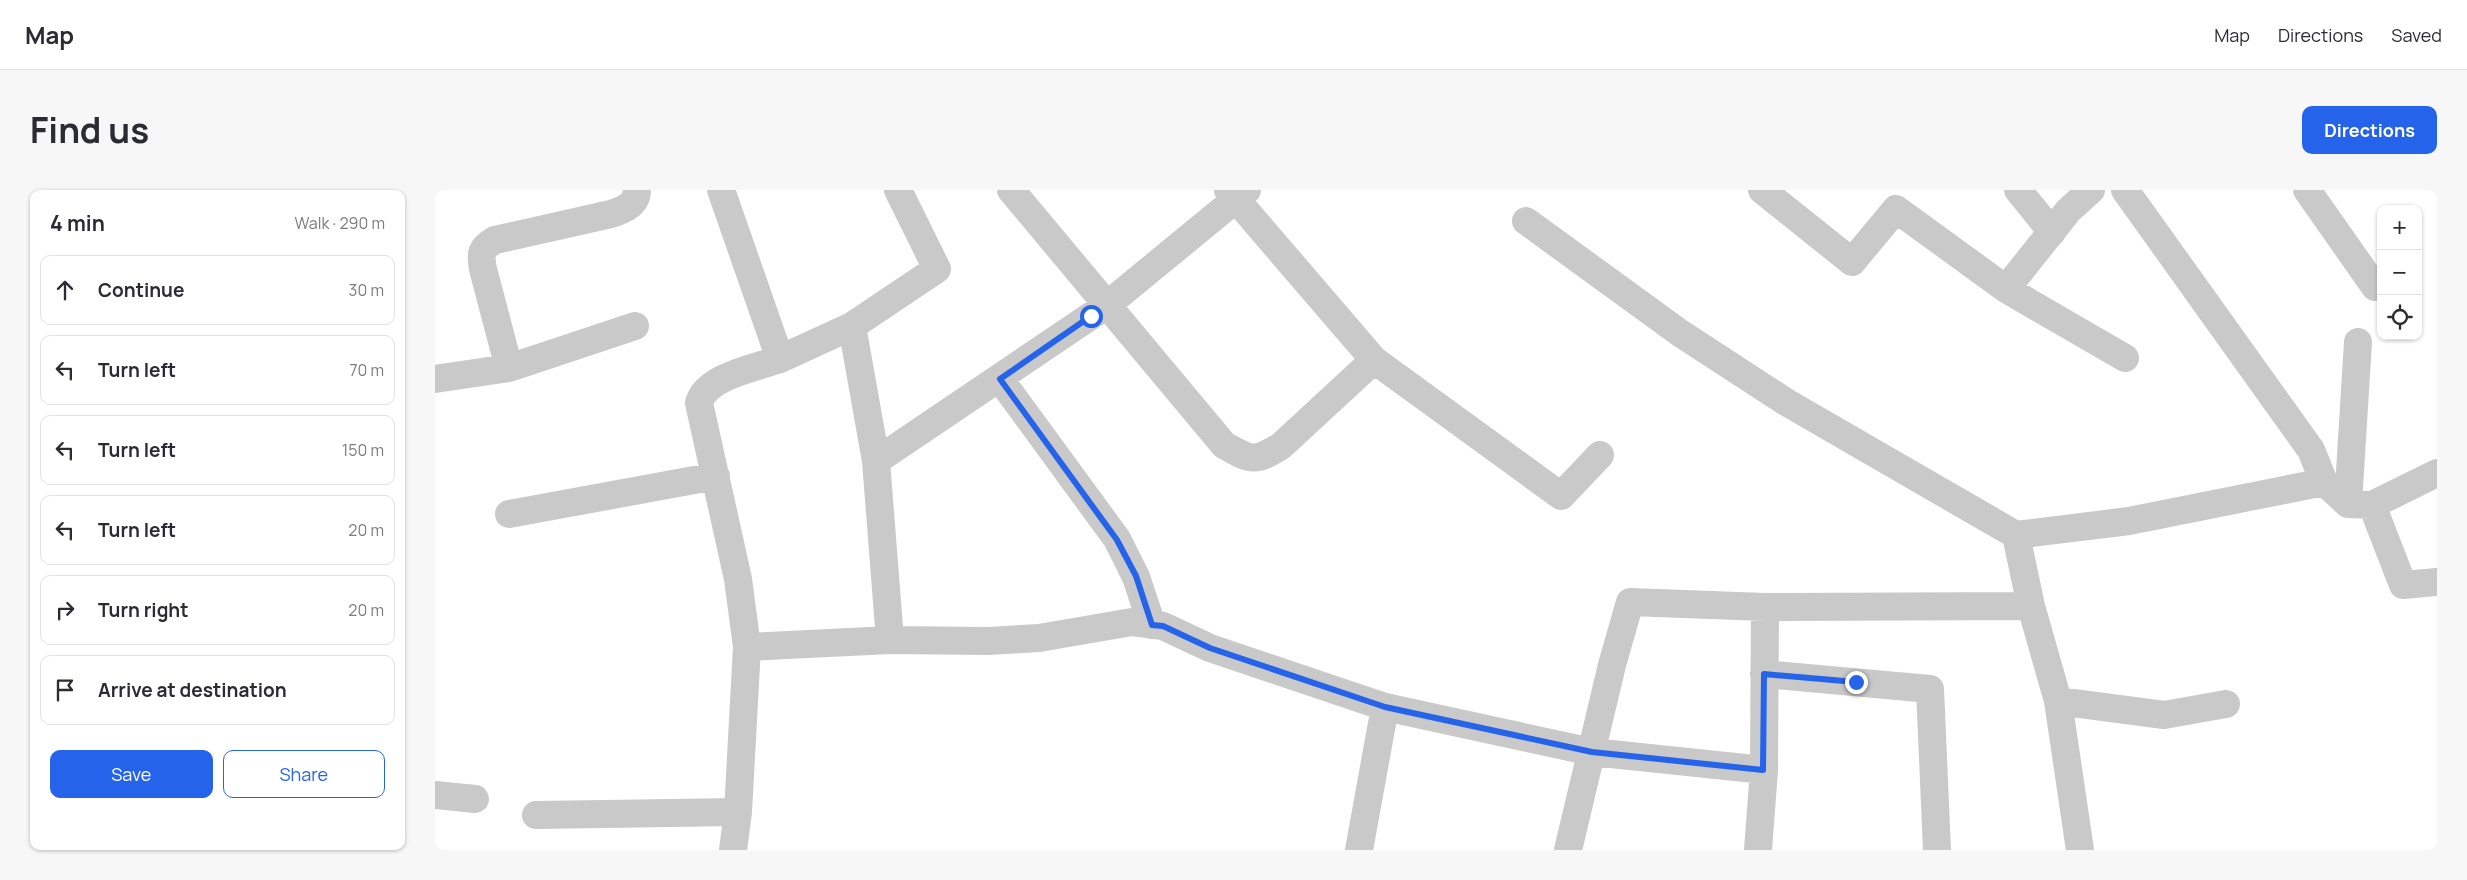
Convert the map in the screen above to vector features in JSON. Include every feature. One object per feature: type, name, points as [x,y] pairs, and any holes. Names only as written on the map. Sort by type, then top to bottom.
[{"type":"street","points":[[509,368],[483,269],[480,254],[484,246],[495,240],[611,214],[628,208],[637,195],[637,190]]},
{"type":"street","points":[[721,190],[780,359]]},
{"type":"street","points":[[733,850],[738,812],[747,647],[738,579],[699,403],[701,394],[721,380],[780,359],[852,326],[937,269],[898,190]]},
{"type":"street","points":[[1011,190],[1224,445],[1247,458],[1265,456],[1281,446],[1374,360]]},
{"type":"street","points":[[1762,190],[1852,262],[1896,208],[2006,289],[2125,358]]},
{"type":"street","points":[[2018,190],[2052,232]]},
{"type":"street","points":[[2006,289],[2068,211],[2091,190]]},
{"type":"street","points":[[2125,190],[2311,450],[2324,482],[2360,504]]},
{"type":"street","points":[[2307,190],[2375,287]]},
{"type":"street","points":[[876,461],[1107,305],[1237,193],[1374,360],[1561,496],[1600,455]]},
{"type":"street","points":[[1526,222],[1680,332],[1786,402],[2016,535],[2129,521],[2324,482]]},
{"type":"street","points":[[435,379],[509,368],[635,326]]},
{"type":"street","points":[[852,326],[876,461],[890,640]]},
{"type":"street","points":[[2359,342],[2360,504],[2403,585],[2437,582]]},
{"type":"street","points":[[1000,379],[1117,540],[1136,576],[1152,625]]},
{"type":"street","points":[[2360,504],[2437,473]]},
{"type":"street","points":[[509,514],[716,476]]},
{"type":"street","points":[[2016,535],[2031,606],[2057,702],[2080,850]]},
{"type":"street","points":[[1567,850],[1612,665],[1630,602],[1765,607],[2031,606]]},
{"type":"street","points":[[1758,850],[1763,770],[1765,607]]},
{"type":"street","points":[[747,647],[890,640],[1039,638],[1132,622],[1163,626],[1210,648],[1385,707],[1592,752],[1763,770]]},
{"type":"street","points":[[1764,674],[1930,689],[1937,850]]},
{"type":"street","points":[[2057,702],[2164,715],[2226,704]]},
{"type":"street","points":[[1359,850],[1385,707]]},
{"type":"street","points":[[435,795],[475,799]]},
{"type":"street","points":[[536,815],[738,812]]},
{"type":"route","points":[[1091,316],[1000,379],[1117,540],[1136,576],[1147,604],[1152,625],[1163,626],[1210,648],[1385,707],[1514,737],[1592,752],[1763,770],[1764,674],[1856,682]]}]
